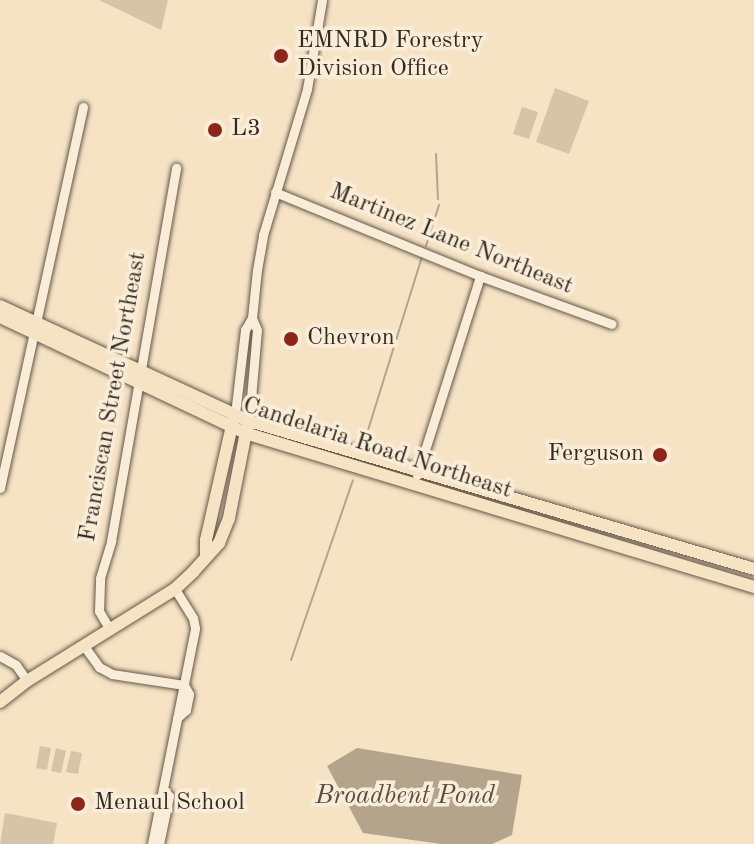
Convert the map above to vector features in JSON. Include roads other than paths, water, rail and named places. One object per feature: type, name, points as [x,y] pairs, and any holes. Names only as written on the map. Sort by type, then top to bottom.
[{"type":"main road","name":"Candelaria Road Northeast","points":[[0,306],[33,327],[247,427],[415,487],[754,587]]},
{"type":"main road","name":"Candelaria Road Northeast","points":[[0,317],[33,327]]},
{"type":"main road","points":[[206,556],[206,540],[233,421]]},
{"type":"main road","name":"Candelaria Road Northeast","points":[[247,427],[418,470],[754,569]]},
{"type":"main road","points":[[0,702],[27,681],[175,589],[219,543],[229,518],[247,427]]},
{"type":"street","points":[[233,421],[245,330],[252,318],[263,235],[307,89],[322,0]]},
{"type":"street","points":[[0,488],[83,107]]},
{"type":"street","name":"Franciscan Street Northeast","points":[[110,630],[99,611],[98,599],[111,541],[137,376],[176,168]]},
{"type":"street","name":"Martinez Lane Northeast","points":[[275,192],[480,276],[612,324]]},
{"type":"street","points":[[415,487],[480,276]]},
{"type":"street","points":[[247,427],[257,330],[252,318]]},
{"type":"street","points":[[152,844],[177,718],[186,710],[189,694],[184,685],[195,628],[193,618],[175,589]]},
{"type":"street","points":[[84,646],[99,667],[112,674],[184,685]]},
{"type":"street","points":[[0,656],[16,665],[27,681]]},
{"type":"street","points":[[159,844],[169,796],[163,789]]},
{"type":"water","name":"Broadbent Pond","points":[[357,748],[522,775],[512,835],[492,844],[441,844],[363,833],[327,766]]},
{"type":"waterway","points":[[436,154],[438,199]]},
{"type":"waterway","points":[[426,246],[439,205]]},
{"type":"waterway","points":[[364,443],[422,257]]},
{"type":"waterway","points":[[291,660],[353,480]]},
{"type":"place","name":"EMNRD Forestry Division Office","points":[[281,56]]},
{"type":"place","name":"L3","points":[[215,130]]},
{"type":"place","name":"Chevron","points":[[291,339]]},
{"type":"place","name":"Ferguson","points":[[660,455]]},
{"type":"place","name":"Menaul School","points":[[78,804]]}]
